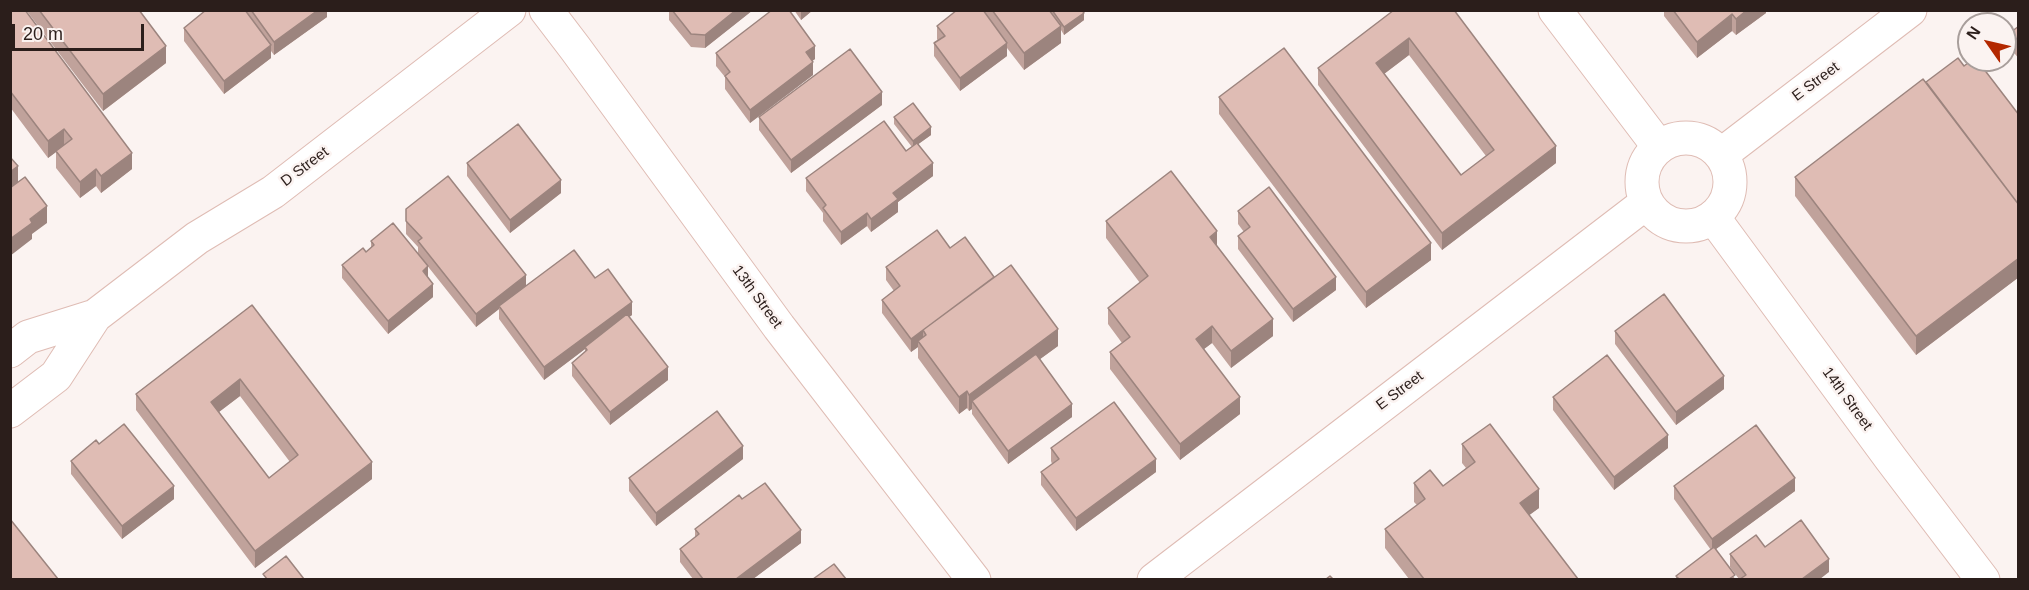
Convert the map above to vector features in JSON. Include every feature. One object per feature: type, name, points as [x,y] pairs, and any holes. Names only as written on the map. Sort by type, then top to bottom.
[{"type":"street","name":"D Street","points":[[10,351],[28,337],[95,315],[197,238],[273,192],[509,10]]},
{"type":"street","name":"13th Street","points":[[546,10],[779,327],[974,579]]},
{"type":"street","points":[[1555,10],[1659,147]]},
{"type":"street","name":"E Street","points":[[1722,154],[1910,10]]},
{"type":"street","points":[[1692,138],[1712,145],[1722,154],[1731,181],[1723,207],[1713,217],[1700,224],[1684,227],[1669,223],[1656,215],[1646,203],[1642,191],[1644,166],[1659,147],[1671,140],[1692,138]]},
{"type":"street","name":"E Street","points":[[1154,579],[1646,203]]},
{"type":"street","name":"14th Street","points":[[1713,217],[1891,459],[1983,579]]},
{"type":"street","name":"D Street","points":[[10,411],[56,376],[95,315]]},
{"type":"building","points":[[10,10],[25,10],[132,153],[101,176],[96,169],[80,182],[56,151],[72,139],[64,129],[48,141],[10,91]]},
{"type":"building","points":[[39,10],[139,10],[166,46],[103,94]]},
{"type":"building","points":[[206,10],[245,10],[271,45],[224,81],[184,28]]},
{"type":"building","points":[[251,10],[318,10],[274,42]]},
{"type":"building","points":[[672,10],[736,10],[705,35],[691,34]]},
{"type":"building","points":[[772,10],[789,10],[815,46],[806,52],[813,62],[750,110],[725,76],[730,72],[716,53]]},
{"type":"building","points":[[957,10],[983,10],[1007,43],[960,78],[934,43],[945,36],[937,26]]},
{"type":"building","points":[[992,10],[1049,10],[1061,26],[1024,53]]},
{"type":"building","points":[[1052,10],[1082,10],[1084,13],[1064,27]]},
{"type":"building","points":[[1394,10],[1454,10],[1556,146],[1442,233],[1318,68]],"holes":[[[1409,38],[1494,150],[1461,175],[1376,63]]]},
{"type":"building","points":[[1673,10],[1747,10],[1736,19],[1732,14],[1697,42]]},
{"type":"building","points":[[2019,26],[2019,42],[2017,40]]},
{"type":"building","points":[[1284,48],[1431,243],[1366,292],[1219,97]]},
{"type":"building","points":[[850,49],[882,92],[791,160],[759,117]]},
{"type":"building","points":[[1957,59],[1957,72],[1986,72],[2019,115],[2019,205],[1926,82]]},
{"type":"building","points":[[1923,79],[2019,205],[2019,258],[1916,336],[1795,177]]},
{"type":"building","points":[[913,103],[931,127],[913,141],[894,117]]},
{"type":"building","points":[[884,121],[906,151],[917,143],[933,163],[893,193],[898,199],[871,219],[867,213],[841,232],[823,208],[826,205],[806,178]]},
{"type":"building","points":[[518,124],[561,180],[510,220],[467,163]]},
{"type":"building","points":[[10,157],[18,166],[10,172]]},
{"type":"building","points":[[1171,171],[1217,231],[1210,237],[1273,319],[1231,351],[1212,326],[1196,339],[1240,397],[1180,444],[1110,352],[1130,337],[1108,308],[1148,276],[1106,221]]},
{"type":"building","points":[[448,176],[526,275],[476,314],[418,241],[422,238],[406,221],[406,209]]},
{"type":"building","points":[[25,177],[47,206],[30,219],[32,223],[10,239],[10,188]]},
{"type":"building","points":[[1269,187],[1336,277],[1293,309],[1238,236],[1250,227],[1238,211]]},
{"type":"building","points":[[393,223],[428,266],[423,271],[433,284],[388,321],[342,265],[363,248],[366,252],[374,245],[371,241]]},
{"type":"building","points":[[937,230],[950,248],[965,237],[994,277],[911,339],[882,300],[900,286],[886,267]]},
{"type":"building","points":[[574,250],[595,278],[608,269],[632,302],[544,367],[499,306]]},
{"type":"building","points":[[1011,265],[1058,329],[969,395],[967,391],[959,397],[918,341],[926,335],[923,330]]},
{"type":"building","points":[[1664,294],[1724,376],[1676,412],[1615,331]]},
{"type":"building","points":[[252,305],[372,462],[255,551],[136,394]],"holes":[[[240,379],[298,455],[269,478],[211,402]]]},
{"type":"building","points":[[627,314],[668,367],[610,412],[572,363],[587,350],[585,347]]},
{"type":"building","points":[[1036,354],[1072,404],[1008,451],[972,401]]},
{"type":"building","points":[[1607,355],[1668,435],[1614,477],[1553,397]]},
{"type":"building","points":[[1114,402],[1156,459],[1076,518],[1041,472],[1059,459],[1051,448]]},
{"type":"building","points":[[717,411],[743,446],[656,513],[629,478]]},
{"type":"building","points":[[124,424],[174,486],[122,526],[71,461],[96,440],[99,444]]},
{"type":"building","points":[[1490,424],[1539,489],[1520,503],[1578,579],[1424,579],[1385,529],[1425,499],[1414,483],[1430,470],[1443,486],[1475,462],[1462,444]]},
{"type":"building","points":[[1756,425],[1795,478],[1712,539],[1674,486]]},
{"type":"building","points":[[765,483],[801,530],[736,579],[703,579],[680,549],[699,534],[695,529],[739,495],[742,499]]},
{"type":"building","points":[[10,519],[58,579],[10,579]]},
{"type":"building","points":[[1801,520],[1829,559],[1802,579],[1740,579],[1746,575],[1730,554],[1756,535],[1765,547]]},
{"type":"building","points":[[1714,547],[1735,575],[1729,579],[1679,579],[1676,576]]},
{"type":"building","points":[[286,556],[304,579],[267,579],[263,574]]},
{"type":"building","points":[[834,564],[846,579],[813,579]]}]
